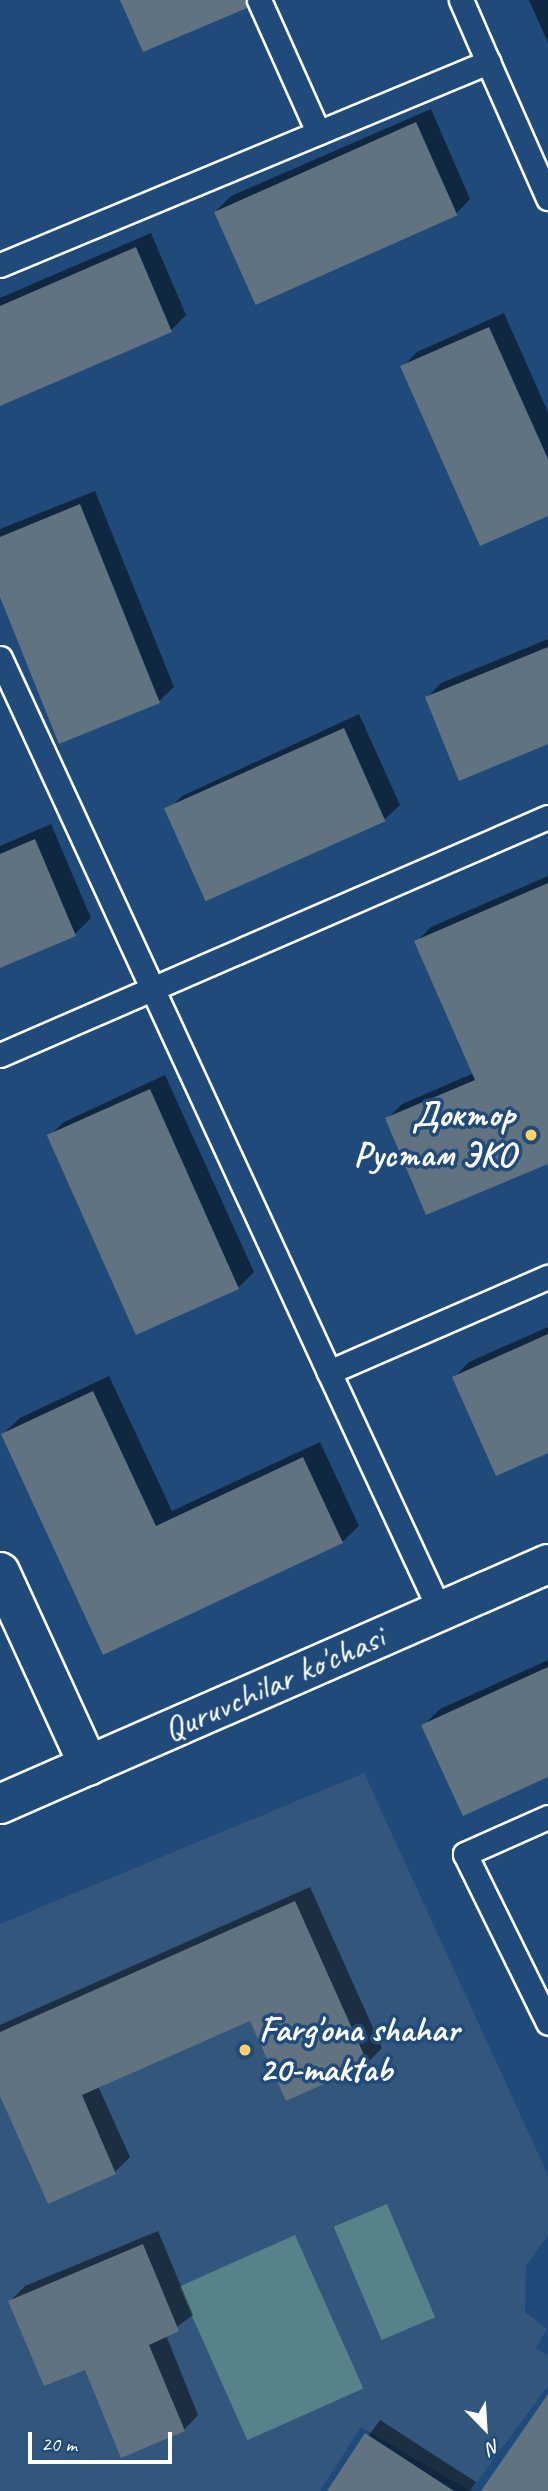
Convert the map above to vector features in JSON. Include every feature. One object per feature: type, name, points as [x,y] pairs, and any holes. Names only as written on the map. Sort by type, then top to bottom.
[{"type":"street","name":"Quruvchilar ko'chasi","points":[[0,1804],[548,1564]]},
{"type":"street","points":[[0,1572],[89,1766]]},
{"type":"lane","points":[[259,0],[318,132]]},
{"type":"lane","points":[[461,0],[548,198]]},
{"type":"lane","points":[[0,265],[488,62]]},
{"type":"lane","points":[[0,658],[149,990],[440,1611]]},
{"type":"lane","points":[[0,1055],[548,817]]},
{"type":"lane","points":[[329,1372],[548,1277]]},
{"type":"lane","points":[[548,1817],[465,1854],[548,2023]]},
{"type":"shaded area","name":"Farg'ona shahar 20-maktab","points":[[364,1773],[548,2175],[548,2235],[526,2266],[525,2312],[547,2329],[536,2348],[548,2355],[548,2386],[470,2491],[361,2427],[320,2491],[0,2491],[0,1924]]},
{"type":"green space","points":[[387,2204],[435,2317],[382,2340],[334,2227]]},
{"type":"green space","points":[[295,2235],[363,2388],[247,2440],[179,2287]]},
{"type":"building","points":[[120,0],[245,0],[247,8],[143,52]]},
{"type":"building","points":[[416,122],[457,215],[256,305],[214,212]]},
{"type":"building","points":[[136,247],[172,332],[0,406],[0,306]]},
{"type":"building","points":[[489,327],[548,459],[548,516],[480,546],[400,366]]},
{"type":"building","points":[[80,504],[160,703],[59,744],[0,597],[0,537]]},
{"type":"building","points":[[548,647],[548,744],[459,781],[425,697]]},
{"type":"building","points":[[344,728],[385,821],[206,901],[164,808]]},
{"type":"building","points":[[35,839],[76,936],[0,968],[0,854]]},
{"type":"building","points":[[548,883],[548,1164],[426,1215],[385,1118],[475,1080],[414,941]]},
{"type":"building","points":[[150,1089],[239,1289],[136,1335],[47,1135]]},
{"type":"building","points":[[548,1334],[548,1453],[496,1476],[452,1377]]},
{"type":"building","points":[[93,1391],[156,1526],[303,1457],[343,1543],[103,1655],[1,1434]]},
{"type":"building","points":[[548,1667],[548,1777],[463,1816],[421,1725]]},
{"type":"building","points":[[295,1901],[368,2064],[286,2101],[250,2021],[82,2095],[116,2174],[48,2204],[0,2096],[0,2032]]},
{"type":"building","points":[[143,2244],[179,2331],[149,2345],[185,2431],[121,2458],[85,2370],[44,2386],[8,2301]]},
{"type":"building","points":[[548,2394],[548,2491],[481,2491]]},
{"type":"building","points":[[365,2433],[454,2491],[327,2491]]},
{"type":"place","name":"Доктор Рустам ЭКО","points":[[531,1135]]},
{"type":"place","name":"Farg'ona shahar 20-maktab","points":[[245,2050]]}]
